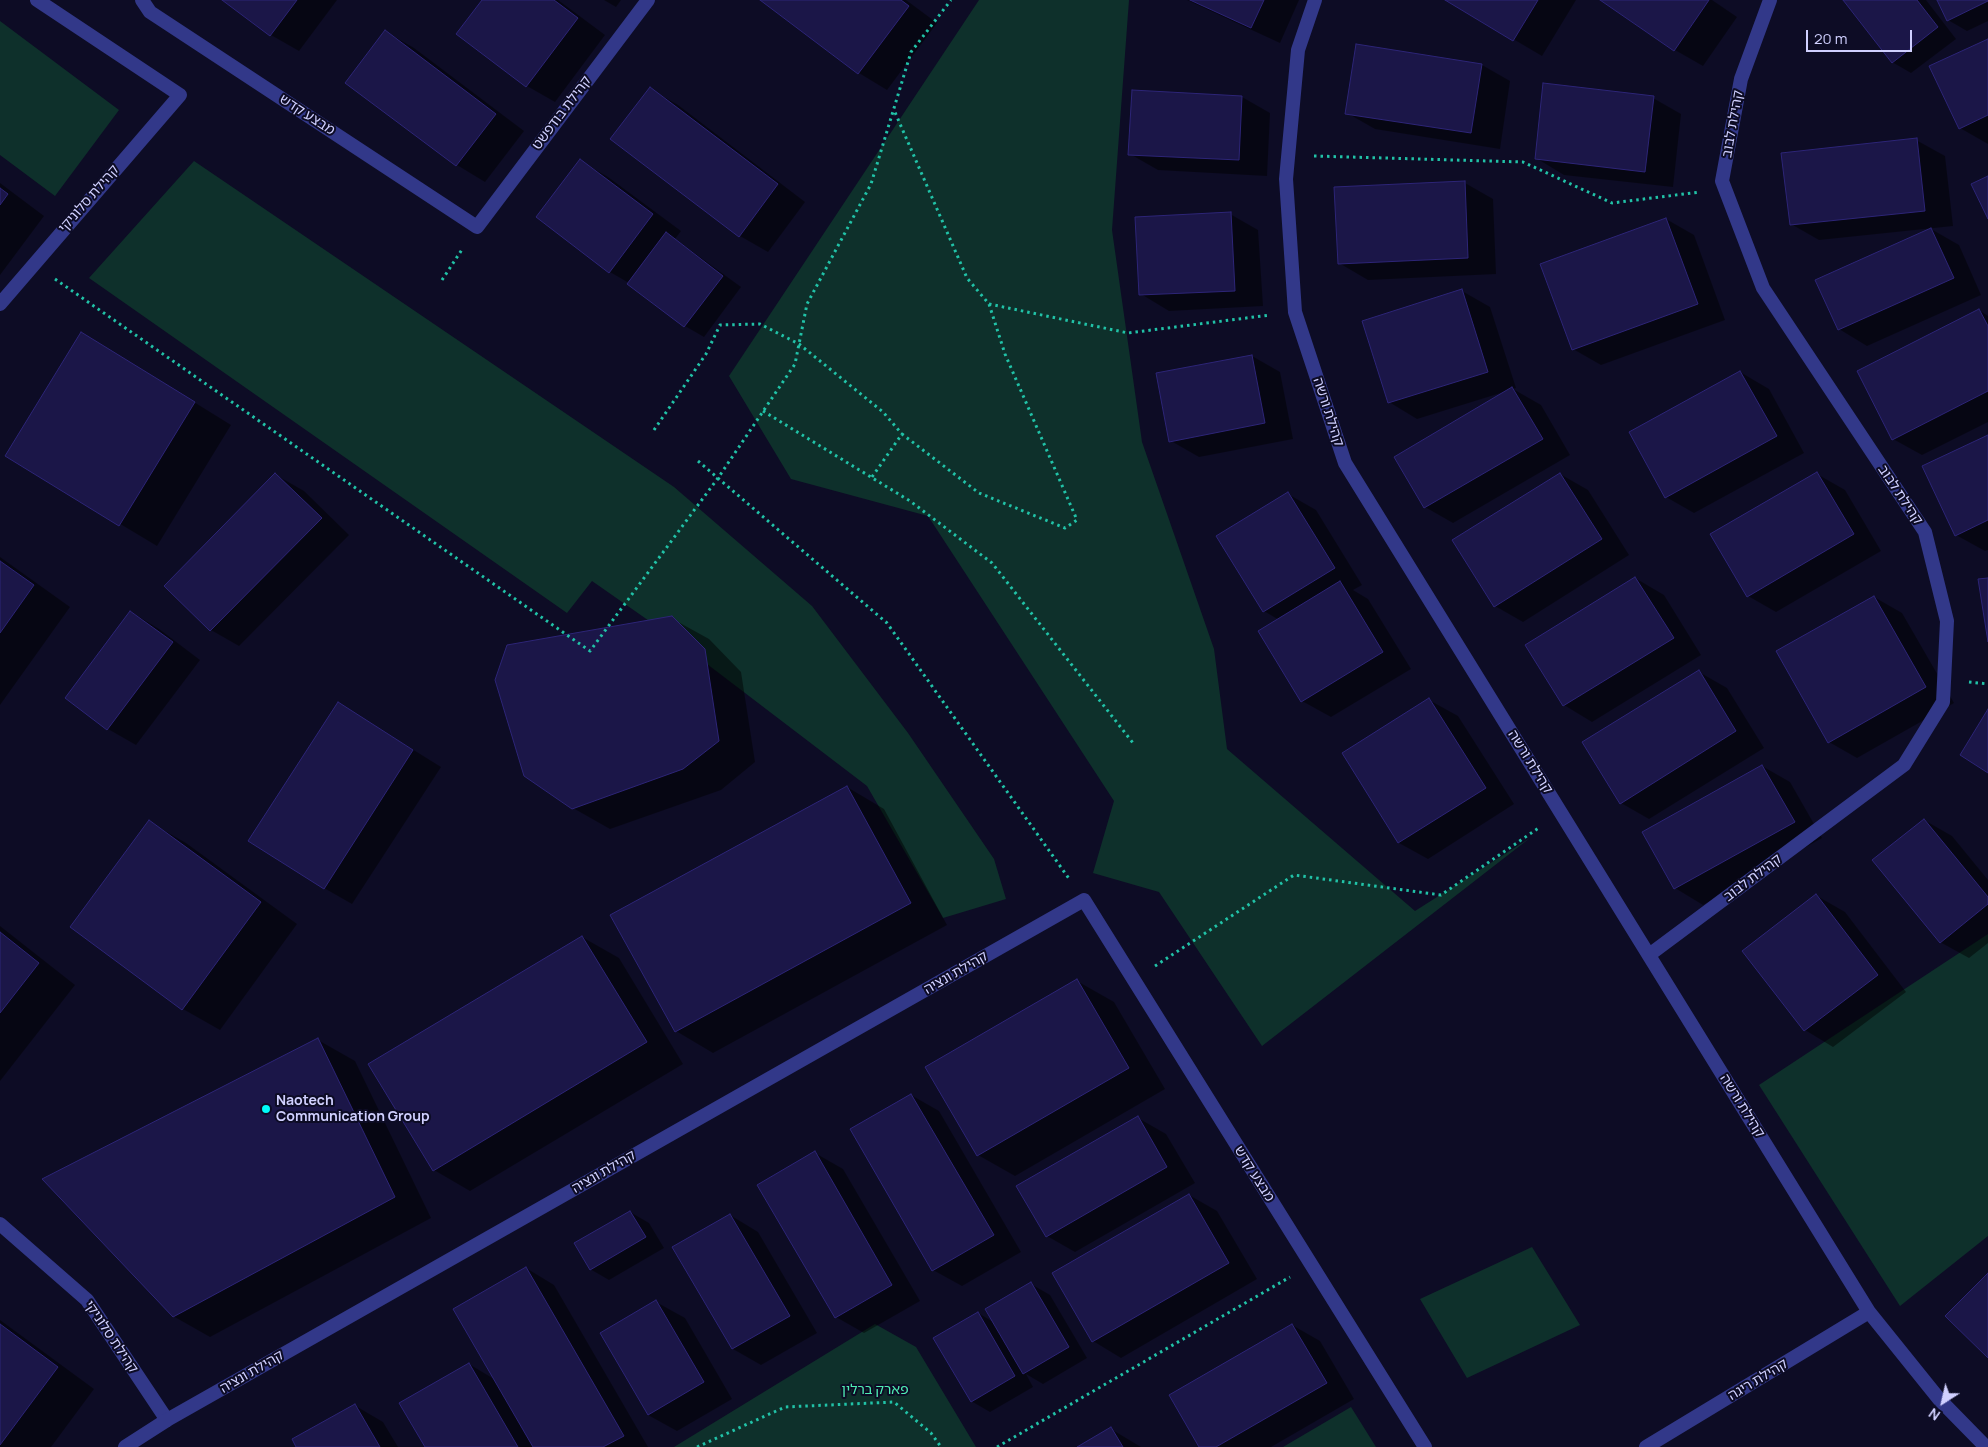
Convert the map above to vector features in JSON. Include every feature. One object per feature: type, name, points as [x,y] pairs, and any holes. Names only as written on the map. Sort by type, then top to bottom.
[{"type":"street","name":"קהילת סלוניקי","points":[[0,304],[180,95],[36,0]]},
{"type":"street","name":"מבצע קדש","points":[[142,0],[150,12],[477,227]]},
{"type":"street","name":"קהילת בודפשט","points":[[477,227],[648,0]]},
{"type":"street","name":"קהילת ורשה","points":[[1315,0],[1298,50],[1286,180],[1295,312],[1346,463],[1869,1312],[1938,1399],[1986,1447]]},
{"type":"street","name":"קהילת לבוב","points":[[1649,955],[1904,765],[1943,702],[1947,621],[1925,532],[1763,288],[1722,181],[1741,79],[1770,0]]},
{"type":"street","name":"מבצע קדש","points":[[1084,900],[1425,1447]]},
{"type":"street","name":"קהילת ונציה","points":[[125,1447],[167,1420],[1084,900]]},
{"type":"street","name":"קהילת סלוניקי","points":[[0,1224],[87,1300],[167,1420]]},
{"type":"street","name":"קהילת ריגה","points":[[1646,1447],[1869,1312]]},
{"type":"path","points":[[33,264],[590,651],[718,478],[795,364],[807,304],[871,184],[912,52],[951,0]]},
{"type":"path","points":[[654,430],[706,354],[720,325],[760,324],[799,344],[883,412],[902,434],[979,494],[1065,528],[1077,520],[1006,354],[989,304],[967,278],[894,110]]},
{"type":"path","points":[[1288,155],[1523,162],[1612,203],[1726,189]]},
{"type":"path","points":[[442,280],[477,227]]},
{"type":"path","points":[[989,304],[1128,333],[1295,312]]},
{"type":"path","points":[[763,412],[910,501],[992,563],[1133,743]]},
{"type":"path","points":[[872,478],[902,434]]},
{"type":"path","points":[[698,461],[887,623],[1084,900]]},
{"type":"path","points":[[1134,980],[1294,875],[1441,895],[1561,812]]},
{"type":"path","points":[[997,1447],[1311,1265]]},
{"type":"path","points":[[697,1447],[785,1407],[894,1402],[931,1433],[941,1447]]},
{"type":"green space","points":[[979,0],[1129,0],[1112,230],[1142,442],[1214,649],[1227,749],[1415,911],[1530,838],[1262,1046],[1159,892],[1093,873],[1114,801],[928,516],[791,479],[729,376]]},
{"type":"green space","points":[[0,21],[119,110],[55,196],[0,155]]},
{"type":"green space","points":[[194,161],[674,487],[812,606],[908,733],[994,859],[1006,899],[943,918],[867,786],[665,632],[592,581],[567,613],[89,278]]},
{"type":"green space","points":[[1988,934],[1988,1236],[1900,1306],[1759,1085]]},
{"type":"green space","points":[[1532,1247],[1580,1325],[1467,1378],[1420,1299]]},
{"type":"green space","name":"פארק ברלין","points":[[875,1324],[916,1347],[976,1447],[674,1447]]},
{"type":"green space","points":[[1351,1407],[1376,1447],[1283,1447]]},
{"type":"building","points":[[222,0],[297,0],[270,36]]},
{"type":"building","points":[[482,0],[554,0],[578,18],[526,87],[456,34]]},
{"type":"building","points":[[760,0],[901,0],[909,6],[858,74]]},
{"type":"building","points":[[1190,0],[1264,0],[1251,28]]},
{"type":"building","points":[[1445,0],[1538,0],[1513,41]]},
{"type":"building","points":[[1600,0],[1709,0],[1674,51]]},
{"type":"building","points":[[1843,0],[1917,0],[1938,27],[1892,63]]},
{"type":"building","points":[[1937,0],[1988,0],[1988,1],[1947,21]]},
{"type":"building","points":[[385,30],[496,114],[456,166],[345,83]]},
{"type":"building","points":[[1988,39],[1988,115],[1959,129],[1929,66]]},
{"type":"building","points":[[1356,44],[1482,64],[1471,133],[1345,114]]},
{"type":"building","points":[[1543,83],[1654,96],[1645,172],[1535,159]]},
{"type":"building","points":[[650,87],[778,184],[739,237],[610,139]]},
{"type":"building","points":[[1132,90],[1242,96],[1239,160],[1128,155]]},
{"type":"building","points":[[1917,138],[1925,211],[1790,225],[1781,153]]},
{"type":"building","points":[[580,159],[653,214],[609,273],[536,217]]},
{"type":"building","points":[[1988,176],[1988,219],[1971,184]]},
{"type":"building","points":[[1465,181],[1468,258],[1338,264],[1334,187]]},
{"type":"building","points":[[0,188],[8,194],[0,205]]},
{"type":"building","points":[[1231,212],[1235,291],[1139,295],[1135,217]]},
{"type":"building","points":[[1666,218],[1698,304],[1572,350],[1540,264]]},
{"type":"building","points":[[1931,228],[1954,278],[1838,330],[1815,280]]},
{"type":"building","points":[[666,232],[723,276],[684,327],[627,284]]},
{"type":"building","points":[[1462,289],[1488,372],[1388,403],[1362,321]]},
{"type":"building","points":[[1979,309],[1988,326],[1988,391],[1892,440],[1857,371]]},
{"type":"building","points":[[81,332],[195,402],[119,526],[5,456]]},
{"type":"building","points":[[1252,355],[1265,423],[1169,442],[1156,373]]},
{"type":"building","points":[[1740,371],[1777,436],[1665,498],[1629,432]]},
{"type":"building","points":[[1512,387],[1543,439],[1424,508],[1394,457]]},
{"type":"building","points":[[1988,435],[1988,520],[1955,536],[1922,466]]},
{"type":"building","points":[[1817,472],[1854,534],[1747,597],[1710,534]]},
{"type":"building","points":[[275,473],[322,518],[210,631],[164,586]]},
{"type":"building","points":[[1560,473],[1602,539],[1494,607],[1452,540]]},
{"type":"building","points":[[1288,492],[1335,568],[1263,612],[1216,536]]},
{"type":"building","points":[[0,561],[34,585],[0,633]]},
{"type":"building","points":[[1635,577],[1674,638],[1563,706],[1525,645]]},
{"type":"building","points":[[1988,578],[1988,642],[1978,579]]},
{"type":"building","points":[[1340,581],[1383,652],[1301,702],[1258,631]]},
{"type":"building","points":[[1874,596],[1926,687],[1828,743],[1776,651]]},
{"type":"building","points":[[130,611],[173,642],[107,730],[65,698]]},
{"type":"building","points":[[672,616],[705,649],[719,741],[683,769],[572,809],[524,776],[495,680],[507,645]]},
{"type":"building","points":[[1699,670],[1736,731],[1620,804],[1582,742]]},
{"type":"building","points":[[1429,698],[1486,788],[1398,843],[1342,753]]},
{"type":"building","points":[[338,702],[413,750],[324,889],[248,841]]},
{"type":"building","points":[[1988,709],[1988,773],[1960,755]]},
{"type":"building","points":[[1762,765],[1795,822],[1674,889],[1642,832]]},
{"type":"building","points":[[847,786],[911,903],[675,1032],[610,915]]},
{"type":"building","points":[[1924,819],[1988,897],[1988,904],[1940,943],[1872,860]]},
{"type":"building","points":[[149,820],[261,902],[182,1010],[70,927]]},
{"type":"building","points":[[1816,894],[1878,975],[1804,1031],[1742,951]]},
{"type":"building","points":[[0,932],[39,963],[0,1013]]},
{"type":"building","points":[[582,936],[647,1042],[433,1171],[368,1064]]},
{"type":"building","points":[[1077,979],[1129,1068],[977,1156],[925,1067]]},
{"type":"building","name":"Naotech Communication Group","points":[[318,1038],[395,1197],[173,1317],[42,1179]]},
{"type":"building","points":[[911,1094],[994,1235],[932,1271],[850,1129]]},
{"type":"building","points":[[1138,1116],[1167,1167],[1046,1237],[1016,1186]]},
{"type":"building","points":[[815,1151],[892,1285],[835,1318],[757,1185]]},
{"type":"building","points":[[1189,1194],[1229,1263],[1092,1342],[1052,1273]]},
{"type":"building","points":[[630,1211],[646,1237],[590,1270],[574,1243]]},
{"type":"building","points":[[730,1214],[790,1316],[732,1349],[672,1247]]},
{"type":"building","points":[[526,1267],[624,1436],[603,1447],[533,1447],[453,1309]]},
{"type":"building","points":[[1988,1273],[1988,1358],[1945,1316]]},
{"type":"building","points":[[1031,1282],[1069,1347],[1023,1374],[985,1309]]},
{"type":"building","points":[[656,1300],[704,1382],[648,1415],[600,1333]]},
{"type":"building","points":[[978,1312],[1015,1376],[971,1402],[933,1338]]},
{"type":"building","points":[[0,1324],[58,1367],[0,1445]]},
{"type":"building","points":[[1292,1324],[1327,1383],[1216,1447],[1199,1447],[1169,1395]]},
{"type":"building","points":[[469,1363],[518,1447],[425,1447],[399,1403]]},
{"type":"building","points":[[355,1404],[380,1447],[296,1447],[292,1439]]},
{"type":"building","points":[[1111,1427],[1123,1447],[1077,1447]]},
{"type":"place","name":"Naotech Communication Group","points":[[266,1109]]}]
